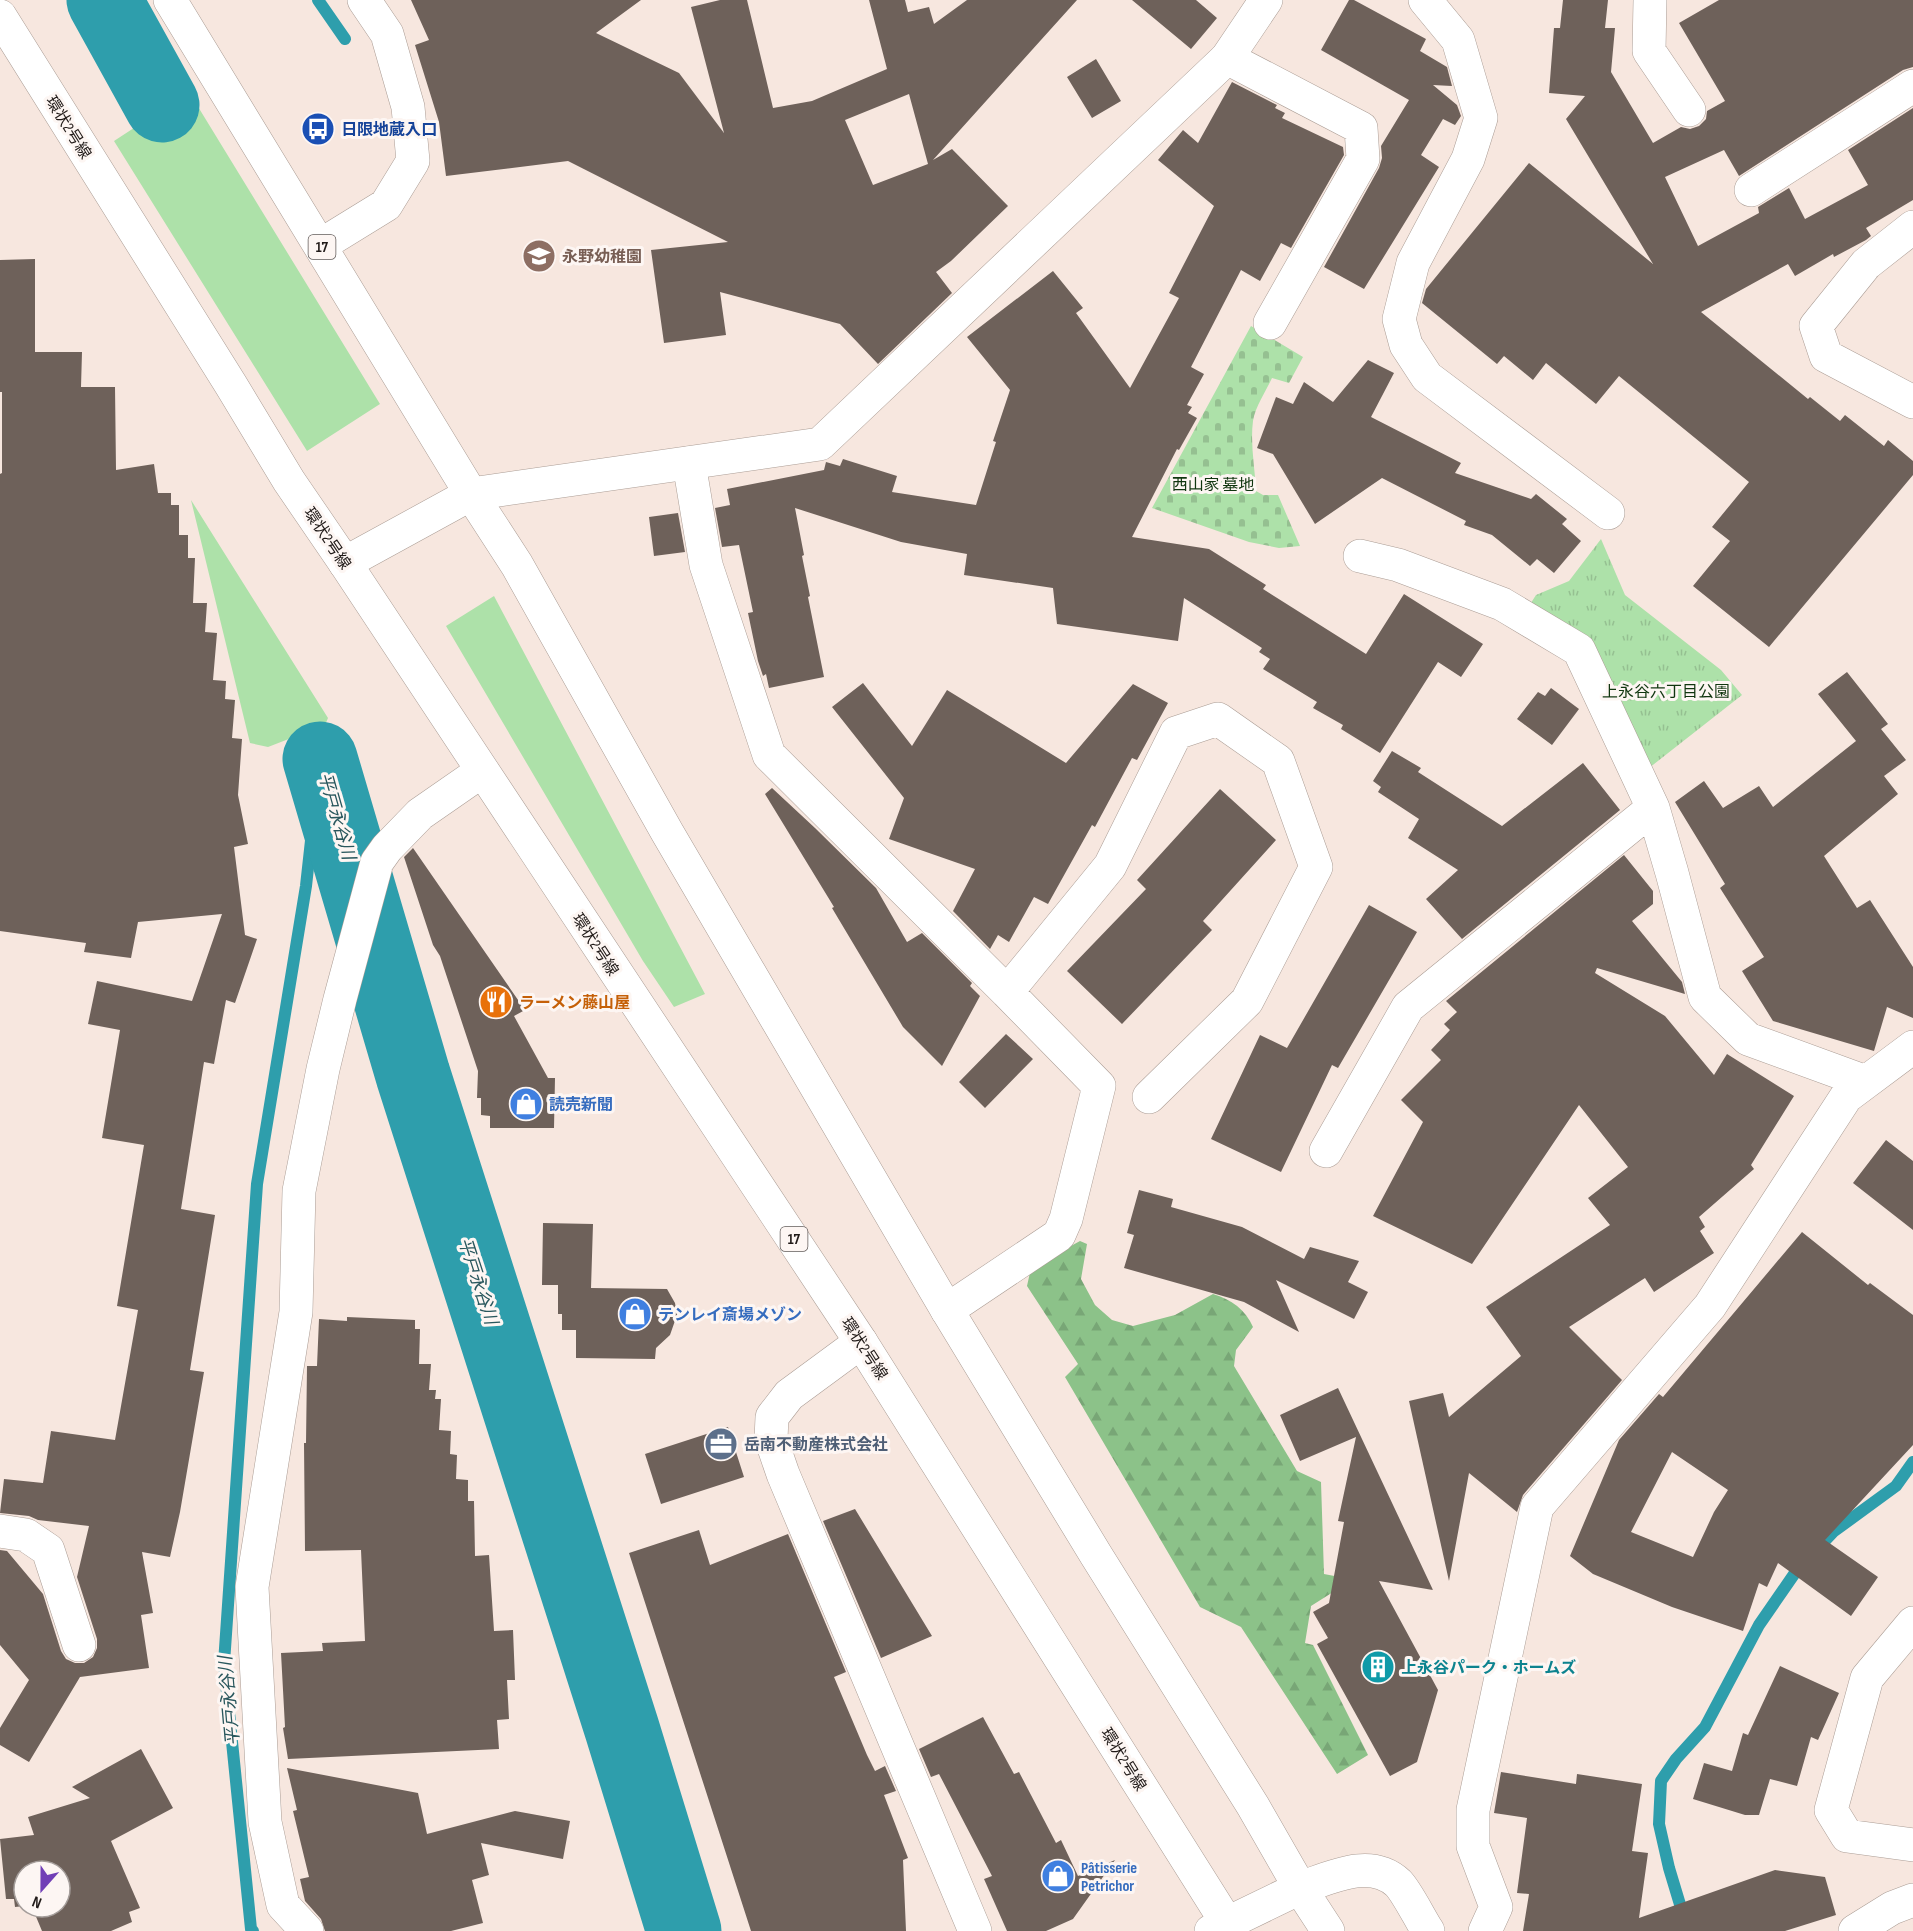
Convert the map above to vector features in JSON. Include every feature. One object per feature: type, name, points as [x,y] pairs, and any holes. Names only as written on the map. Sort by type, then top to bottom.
[{"type":"street","name":"17","points":[[170,0],[471,494],[517,565],[662,821],[947,1310],[1102,1565],[1253,1806],[1300,1888],[1329,1931]]},
{"type":"street","points":[[321,245],[386,205],[413,161],[408,107],[387,34],[364,0]]},
{"type":"street","points":[[345,563],[471,494],[820,444],[1227,58],[1266,0]]},
{"type":"street","points":[[1425,0],[1458,40],[1481,118],[1468,159],[1413,263],[1399,319],[1406,345],[1427,377],[1608,513]]},
{"type":"street","points":[[1650,0],[1649,51],[1689,110]]},
{"type":"street","name":"環状2号線","points":[[0,16],[289,481],[861,1342],[1223,1929]]},
{"type":"street","points":[[1227,58],[1361,128],[1363,159],[1270,323]]},
{"type":"street","points":[[1751,190],[1913,86]]},
{"type":"street","points":[[1913,227],[1866,264],[1816,326],[1826,356],[1913,402]]},
{"type":"street","points":[[689,463],[706,565],[769,755],[1100,1086],[1066,1220],[1059,1235],[947,1310]]},
{"type":"street","points":[[1360,556],[1398,565],[1502,604],[1579,650],[1653,808],[1705,997],[1748,1039],[1866,1082]]},
{"type":"street","points":[[1007,992],[1110,866],[1176,733],[1218,719],[1278,761],[1316,867],[1247,1001],[1149,1097]]},
{"type":"street","points":[[307,1931],[283,1905],[265,1822],[252,1587],[296,1312],[299,1191],[323,1069],[377,862],[387,848],[420,814],[482,771]]},
{"type":"street","points":[[1326,1151],[1408,1007],[1653,808]]},
{"type":"street","points":[[1485,1931],[1496,1907],[1473,1846],[1473,1810],[1537,1507],[1710,1306],[1846,1097],[1913,1047]]},
{"type":"street","points":[[861,1342],[789,1395],[772,1417],[771,1439],[783,1474],[975,1931]]},
{"type":"street","points":[[0,1531],[26,1535],[48,1550],[79,1645]]},
{"type":"street","points":[[1913,1623],[1867,1678],[1831,1810],[1847,1836],[1913,1845]]},
{"type":"street","points":[[1223,1929],[1300,1888],[1353,1871],[1376,1870],[1398,1883],[1428,1931]]},
{"type":"street","points":[[1855,1931],[1892,1908],[1913,1900]]},
{"type":"green space","points":[[189,92],[380,404],[307,451],[114,141]]},
{"type":"green space","name":"西山家 墓地","points":[[1251,326],[1303,357],[1289,383],[1272,378],[1254,416],[1252,438],[1256,491],[1263,495],[1278,495],[1300,546],[1279,548],[1249,542],[1152,508]]},
{"type":"green space","points":[[191,500],[328,718],[325,725],[268,747],[250,743]]},
{"type":"green space","name":"上永谷六丁目公園","points":[[1601,539],[1625,595],[1721,670],[1742,695],[1649,768],[1529,606],[1536,595],[1569,581]]},
{"type":"green space","points":[[494,596],[705,994],[674,1007],[643,961],[446,626]]},
{"type":"green space","points":[[1080,1241],[1087,1244],[1081,1279],[1095,1305],[1112,1320],[1133,1326],[1175,1315],[1213,1294],[1237,1306],[1253,1327],[1236,1350],[1234,1366],[1297,1471],[1321,1482],[1324,1574],[1371,1583],[1341,1587],[1311,1606],[1305,1643],[1313,1645],[1368,1755],[1337,1774],[1241,1627],[1200,1607],[1065,1377],[1078,1364],[1027,1286],[1031,1268]]},
{"type":"building","points":[[411,0],[641,0],[596,33],[679,73],[724,133],[691,7],[720,0],[747,0],[773,108],[812,101],[887,69],[869,0],[905,0],[908,12],[929,7],[934,24],[967,0],[1077,0],[933,160],[952,149],[1008,206],[951,261],[936,272],[952,293],[878,364],[840,324],[720,292],[726,335],[664,343],[651,250],[728,242],[568,161],[446,176],[439,122],[415,45],[429,40]],"holes":[[[909,94],[928,164],[873,185],[845,120]]]},
{"type":"building","points":[[1132,0],[1196,0],[1217,18],[1191,49]]},
{"type":"building","points":[[1349,0],[1354,0],[1426,39],[1420,51],[1447,67],[1452,86],[1433,85],[1457,105],[1461,116],[1455,125],[1443,119],[1421,155],[1439,167],[1364,289],[1324,267],[1379,168],[1382,158],[1381,146],[1409,100],[1321,50]]},
{"type":"building","points":[[1563,0],[1608,0],[1605,28],[1615,28],[1611,72],[1653,143],[1681,127],[1690,129],[1699,126],[1706,119],[1707,111],[1725,101],[1679,23],[1719,0],[1913,0],[1913,67],[1903,70],[1739,176],[1724,150],[1665,177],[1698,246],[1759,213],[1758,207],[1789,188],[1805,219],[1868,185],[1848,150],[1913,108],[1913,200],[1866,228],[1871,236],[1866,240],[1834,257],[1833,254],[1795,276],[1788,264],[1701,312],[1808,399],[1810,397],[1840,421],[1845,415],[1884,446],[1888,440],[1913,461],[1913,475],[1769,647],[1693,586],[1730,541],[1712,527],[1749,482],[1619,376],[1596,404],[1546,363],[1533,380],[1504,356],[1497,364],[1422,303],[1426,289],[1529,163],[1653,264],[1566,119],[1585,96],[1549,93],[1554,28],[1560,28]]},
{"type":"building","points":[[1096,59],[1121,101],[1092,118],[1067,77]]},
{"type":"building","points":[[1232,82],[1277,105],[1275,108],[1285,113],[1282,118],[1343,147],[1344,155],[1291,248],[1281,243],[1260,281],[1241,270],[1191,367],[1204,374],[1187,405],[1192,407],[1188,413],[1197,418],[1179,450],[1177,449],[1132,537],[1209,549],[1266,585],[1263,589],[1366,654],[1404,594],[1483,644],[1461,677],[1438,662],[1380,753],[1341,729],[1343,725],[1313,708],[1317,702],[1263,669],[1270,659],[1259,652],[1262,648],[1184,598],[1178,641],[1057,624],[1053,588],[964,575],[967,554],[901,542],[795,508],[810,596],[808,597],[824,677],[769,688],[766,674],[763,676],[758,661],[748,613],[753,612],[739,545],[722,547],[715,508],[730,505],[727,489],[824,470],[826,462],[840,466],[843,459],[897,476],[892,492],[976,505],[996,442],[993,441],[1010,390],[967,337],[1053,271],[1083,308],[1076,313],[1130,388],[1179,298],[1169,293],[1214,206],[1158,160],[1183,130],[1198,143]]},
{"type":"building","points":[[35,259],[35,352],[82,352],[81,387],[115,387],[116,470],[154,464],[158,493],[171,493],[171,505],[179,505],[179,535],[188,535],[188,558],[195,558],[193,603],[207,603],[205,632],[217,633],[213,680],[226,681],[225,699],[235,700],[232,738],[242,739],[238,795],[248,844],[234,847],[245,935],[257,939],[235,1003],[226,1000],[214,1064],[204,1062],[181,1209],[215,1215],[190,1370],[204,1372],[180,1512],[170,1557],[142,1552],[153,1613],[141,1615],[149,1668],[80,1677],[29,1762],[0,1745],[0,1728],[29,1680],[0,1645],[0,1550],[7,1551],[43,1594],[61,1651],[66,1659],[75,1663],[84,1663],[93,1657],[97,1648],[97,1639],[77,1577],[89,1526],[0,1513],[4,1479],[43,1483],[51,1431],[115,1440],[138,1310],[117,1306],[144,1145],[102,1138],[120,1030],[88,1024],[97,981],[192,1001],[222,914],[138,922],[131,958],[84,952],[86,943],[0,931],[2,392],[0,392],[0,260]]},
{"type":"building","points":[[1368,360],[1394,373],[1371,417],[1461,463],[1455,473],[1531,499],[1536,494],[1567,519],[1562,524],[1581,541],[1554,573],[1537,559],[1530,566],[1492,535],[1464,525],[1466,521],[1382,478],[1315,524],[1273,454],[1257,448],[1276,397],[1293,404],[1304,382],[1333,402]]},
{"type":"building","points":[[678,513],[685,552],[654,556],[649,517]]},
{"type":"building","points":[[1847,672],[1888,724],[1881,729],[1906,760],[1884,776],[1898,794],[1824,856],[1857,908],[1870,900],[1913,967],[1913,1018],[1887,1007],[1874,1051],[1773,1021],[1742,971],[1764,957],[1720,888],[1725,884],[1675,802],[1704,781],[1723,808],[1759,786],[1773,807],[1856,741],[1818,694]]},
{"type":"building","points":[[863,683],[912,746],[947,690],[1066,763],[1133,684],[1168,703],[1137,760],[1132,758],[1095,827],[1092,825],[1048,904],[1034,897],[1009,942],[998,935],[990,949],[953,911],[975,869],[889,839],[904,798],[832,707]]},
{"type":"building","points":[[1551,688],[1579,709],[1552,745],[1517,719],[1538,692],[1545,696]]},
{"type":"building","points":[[1392,751],[1421,768],[1418,772],[1502,826],[1583,763],[1620,810],[1462,939],[1426,899],[1458,870],[1408,838],[1419,819],[1378,792],[1381,787],[1373,781]]},
{"type":"building","points":[[772,788],[876,888],[907,942],[922,933],[972,983],[970,986],[980,996],[942,1066],[903,1027],[765,794]]},
{"type":"building","points":[[1220,789],[1276,840],[1203,921],[1212,930],[1122,1024],[1067,971],[1146,889],[1137,880]]},
{"type":"building","points":[[413,848],[525,1010],[514,1016],[548,1078],[555,1078],[554,1128],[490,1128],[490,1116],[481,1115],[481,1098],[477,1098],[478,1071],[404,857]]},
{"type":"building","points":[[1624,855],[1653,891],[1653,904],[1632,921],[1682,982],[1685,994],[1597,968],[1595,973],[1665,1016],[1714,1075],[1727,1054],[1794,1096],[1751,1165],[1754,1169],[1699,1217],[1705,1227],[1700,1231],[1714,1253],[1654,1292],[1645,1278],[1569,1327],[1622,1380],[1523,1495],[1517,1512],[1469,1473],[1449,1581],[1409,1401],[1443,1393],[1449,1417],[1521,1356],[1486,1307],[1610,1225],[1588,1198],[1628,1167],[1579,1105],[1472,1264],[1373,1216],[1423,1122],[1401,1100],[1441,1060],[1431,1050],[1450,1030],[1444,1024],[1457,1012],[1446,1001]]},
{"type":"building","points":[[1369,905],[1417,932],[1338,1068],[1332,1065],[1281,1172],[1211,1139],[1260,1035],[1287,1048]]},
{"type":"building","points":[[1006,1034],[1033,1059],[985,1108],[959,1082]]},
{"type":"building","points":[[1886,1140],[1913,1161],[1913,1230],[1853,1183]]},
{"type":"building","points":[[1139,1190],[1173,1199],[1171,1207],[1242,1227],[1304,1259],[1310,1247],[1359,1261],[1348,1282],[1368,1292],[1354,1319],[1276,1280],[1299,1332],[1244,1302],[1124,1268],[1134,1235],[1127,1233]]},
{"type":"building","points":[[543,1223],[593,1224],[591,1288],[667,1289],[675,1303],[677,1315],[670,1335],[656,1348],[655,1359],[576,1358],[576,1330],[562,1330],[562,1314],[558,1314],[558,1285],[542,1285]]},
{"type":"building","points":[[1802,1232],[1868,1285],[1870,1283],[1913,1315],[1913,1445],[1825,1540],[1878,1577],[1851,1616],[1778,1563],[1767,1587],[1759,1583],[1743,1631],[1672,1607],[1593,1574],[1570,1556],[1619,1440],[1659,1394],[1663,1397]],"holes":[[[1672,1452],[1728,1490],[1714,1512],[1693,1557],[1631,1532]]]},
{"type":"building","points":[[347,1317],[415,1320],[415,1329],[420,1329],[419,1364],[431,1364],[429,1390],[436,1390],[435,1399],[441,1399],[439,1430],[451,1431],[450,1454],[457,1455],[456,1479],[468,1480],[468,1501],[474,1501],[475,1556],[489,1555],[494,1631],[513,1630],[515,1680],[507,1680],[509,1719],[497,1720],[499,1749],[288,1759],[283,1728],[285,1727],[281,1653],[323,1651],[322,1643],[365,1641],[361,1550],[305,1551],[304,1443],[306,1443],[307,1366],[317,1366],[319,1319],[347,1321]]},
{"type":"building","points":[[1338,1388],[1433,1590],[1379,1581],[1438,1690],[1417,1762],[1390,1776],[1317,1644],[1328,1638],[1313,1612],[1329,1603],[1344,1522],[1338,1521],[1356,1437],[1300,1461],[1280,1415]]},
{"type":"building","points":[[728,1427],[744,1477],[661,1504],[645,1454]]},
{"type":"building","points":[[855,1509],[932,1636],[881,1658],[823,1521]]},
{"type":"building","points":[[699,1530],[710,1565],[788,1534],[846,1672],[834,1677],[875,1771],[885,1766],[896,1791],[884,1795],[908,1858],[903,1860],[906,1931],[751,1931],[629,1553]]},
{"type":"building","points":[[1780,1666],[1839,1693],[1818,1740],[1811,1737],[1797,1786],[1770,1779],[1759,1815],[1745,1815],[1693,1799],[1704,1763],[1732,1771],[1743,1733],[1748,1735]]},
{"type":"building","points":[[983,1717],[1014,1774],[1019,1772],[1056,1843],[1061,1840],[1078,1876],[1115,1860],[1073,1919],[1046,1931],[1007,1931],[984,1879],[992,1876],[939,1774],[931,1777],[919,1749]]},
{"type":"building","points":[[141,1749],[173,1808],[111,1841],[140,1908],[129,1912],[132,1922],[111,1931],[42,1931],[37,1919],[72,1919],[72,1859],[12,1859],[12,1899],[6,1899],[0,1839],[34,1835],[28,1817],[90,1798],[72,1787]]},
{"type":"building","points":[[287,1768],[418,1793],[427,1834],[515,1811],[570,1821],[563,1859],[481,1843],[489,1875],[472,1880],[483,1923],[451,1931],[325,1931],[321,1919],[305,1901],[300,1879],[309,1877],[293,1811],[297,1810]]},
{"type":"building","points":[[1501,1772],[1576,1784],[1577,1774],[1642,1784],[1632,1851],[1648,1853],[1639,1918],[1775,1870],[1825,1877],[1836,1915],[1785,1931],[1523,1931],[1529,1894],[1517,1893],[1527,1818],[1494,1813]]},
{"type":"waterway","name":"平戸永谷川","points":[[104,0],[162,105]]},
{"type":"waterway","points":[[318,0],[345,39]]},
{"type":"waterway","name":"平戸永谷川","points":[[253,1931],[224,1663],[257,1184],[306,886],[320,759]]},
{"type":"waterway","name":"平戸永谷川","points":[[320,759],[413,1075],[622,1729],[684,1931]]},
{"type":"waterway","points":[[1688,1931],[1669,1868],[1659,1824],[1661,1781],[1676,1759],[1705,1727],[1759,1625],[1797,1570],[1833,1532],[1896,1486],[1913,1462]]},
{"type":"place","name":"日限地蔵入口","points":[[318,129]]},
{"type":"place","name":"永野幼稚園","points":[[539,256]]},
{"type":"place","name":"ラーメン藤山屋","points":[[496,1002]]},
{"type":"place","name":"読売新聞","points":[[526,1104]]},
{"type":"place","name":"テンレイ斎場メゾン","points":[[635,1314]]},
{"type":"place","name":"岳南不動産株式会社","points":[[721,1444]]},
{"type":"place","name":"上永谷パーク・ホームズ","points":[[1378,1667]]},
{"type":"place","name":"Pâtisserie Petrichor","points":[[1058,1876]]}]
